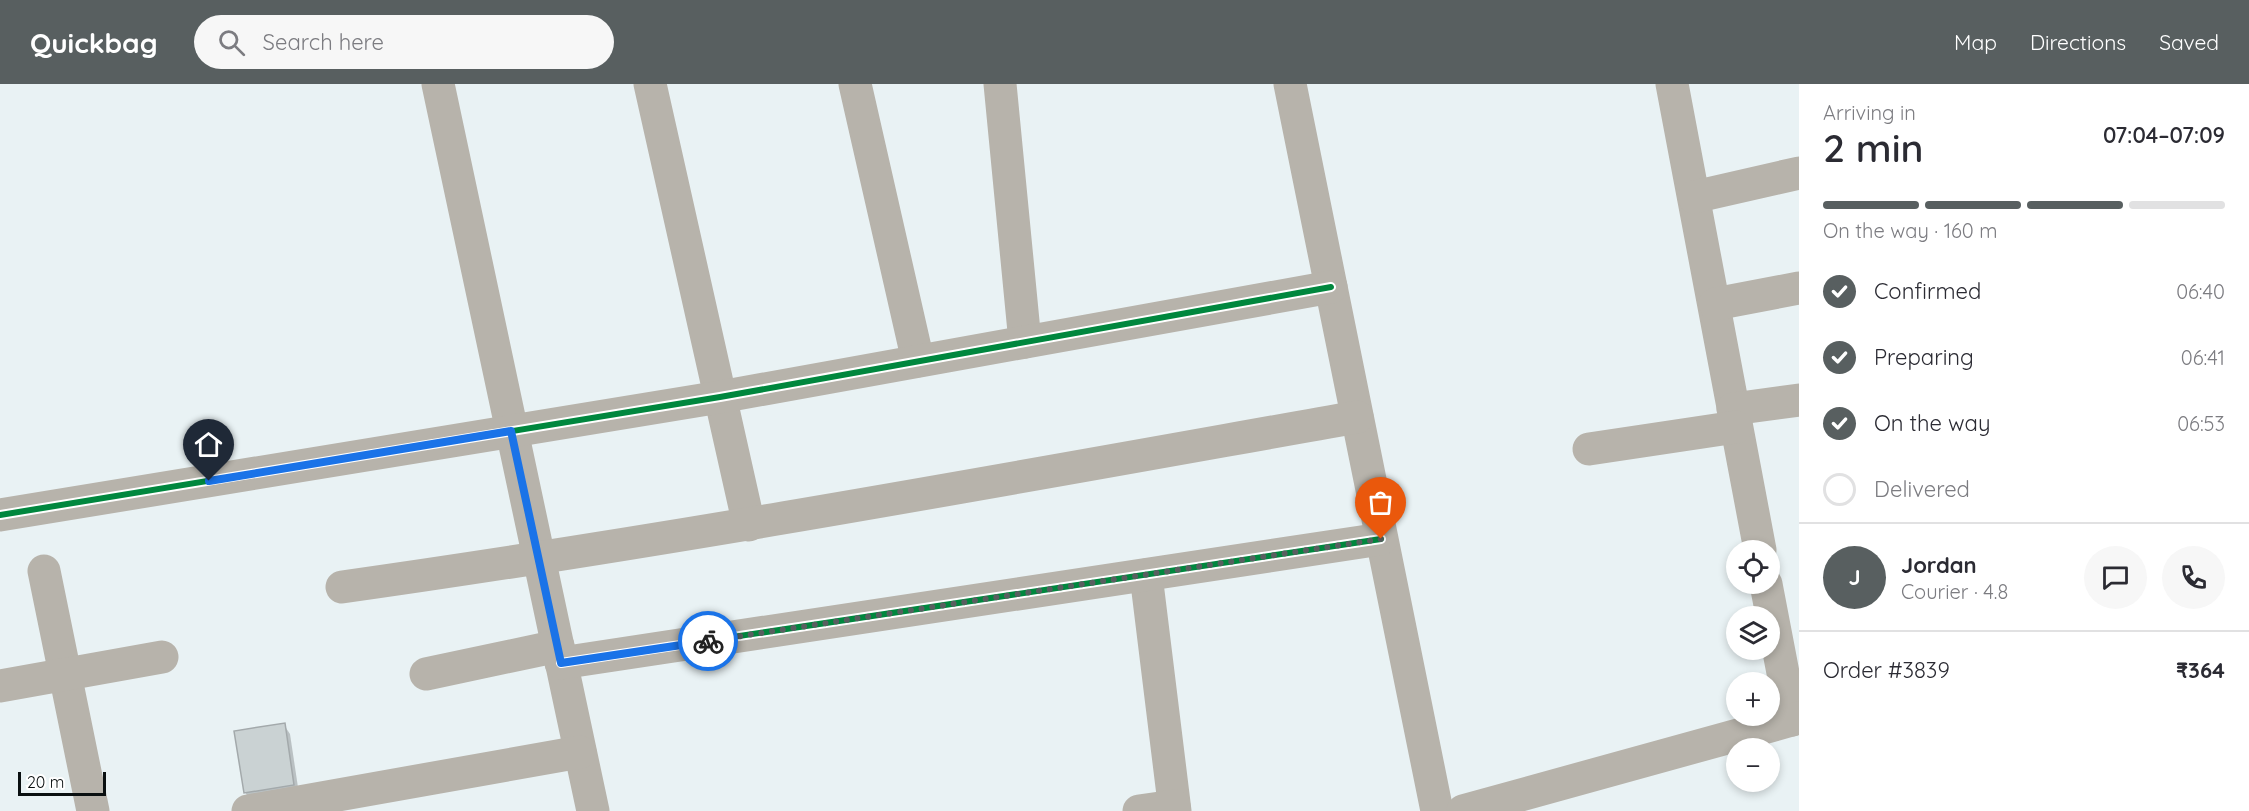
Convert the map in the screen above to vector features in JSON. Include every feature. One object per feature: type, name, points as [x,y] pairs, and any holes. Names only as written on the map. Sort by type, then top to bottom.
[{"type":"street","points":[[438,84],[593,811]]},
{"type":"street","points":[[650,84],[749,525]]},
{"type":"street","points":[[855,84],[918,361]]},
{"type":"street","points":[[1000,84],[1025,342]]},
{"type":"street","points":[[1290,84],[1437,811]]},
{"type":"street","points":[[1672,84],[1758,540]]},
{"type":"street","points":[[1694,197],[1799,173]]},
{"type":"street","points":[[0,515],[720,397],[1331,287]]},
{"type":"street","points":[[1715,304],[1799,288]]},
{"type":"street","points":[[1589,449],[1735,418],[1799,400]]},
{"type":"street","points":[[342,587],[539,559],[749,525],[1357,417]]},
{"type":"street","points":[[426,674],[1146,575],[1381,539]]},
{"type":"street","points":[[44,572],[93,811]]},
{"type":"street","points":[[1139,811],[1174,809],[1146,575]]},
{"type":"street","points":[[1463,811],[1795,719],[1768,594]]},
{"type":"street","points":[[0,686],[162,657]]},
{"type":"street","points":[[248,811],[580,752]]},
{"type":"building","points":[[285,723],[294,785],[244,793],[234,731]]},
{"type":"cycle path","points":[[0,515],[720,397],[1331,287]]},
{"type":"cycle path","points":[[561,663],[1381,539]]},
{"type":"way so far","points":[[708,641],[1381,539]]},
{"type":"route","points":[[209,481],[511,431],[561,663],[708,641]]}]
